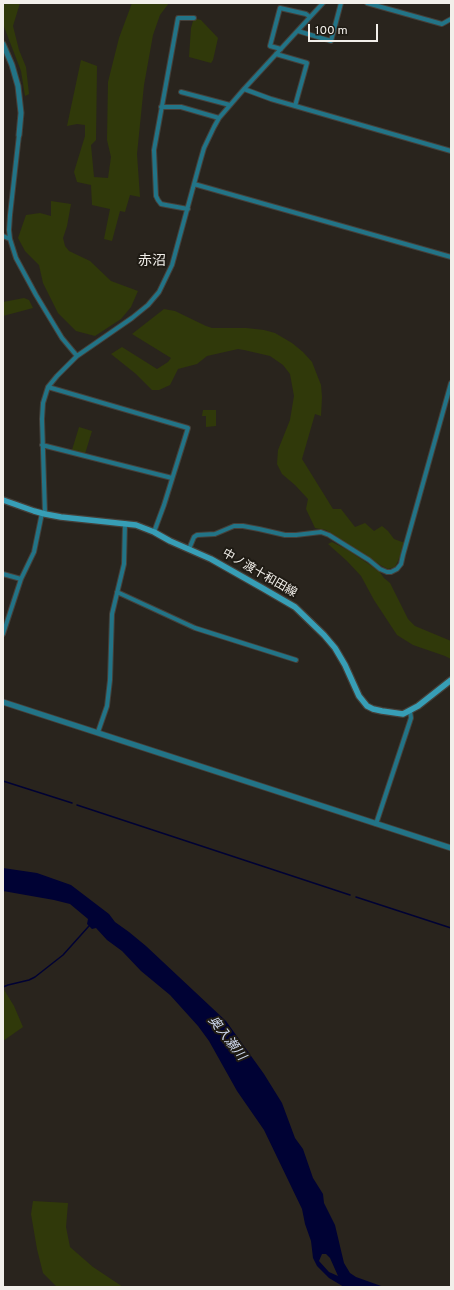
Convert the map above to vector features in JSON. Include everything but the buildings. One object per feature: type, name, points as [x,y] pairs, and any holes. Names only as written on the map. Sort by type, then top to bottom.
[{"type":"main road","name":"中ノ渡十和田線","points":[[3,500],[43,514],[136,525],[211,559],[295,607],[302,613],[335,648],[345,665],[359,696],[367,706],[382,712],[399,714],[410,711]]},
{"type":"main road","points":[[410,711],[451,680]]},
{"type":"street","points":[[3,634],[21,579],[34,552],[43,514],[42,409],[48,387],[77,356],[132,318],[159,292],[172,265],[204,148],[219,118],[323,3]]},
{"type":"street","points":[[298,31],[331,41],[341,3]]},
{"type":"street","points":[[366,3],[442,24],[451,19]]},
{"type":"street","points":[[281,49],[270,46],[280,8],[306,14],[310,17]]},
{"type":"street","points":[[188,209],[161,204],[156,196],[154,150],[178,18],[194,18]]},
{"type":"street","points":[[3,44],[12,65],[18,86],[20,113],[9,230],[10,239],[16,258],[36,295],[62,338],[77,356]]},
{"type":"street","points":[[276,54],[307,63],[295,106]]},
{"type":"street","points":[[244,89],[295,106],[451,150]]},
{"type":"street","points":[[181,92],[230,106]]},
{"type":"street","points":[[161,107],[181,107],[219,118]]},
{"type":"street","points":[[194,184],[451,257]]},
{"type":"street","points":[[3,236],[10,239]]},
{"type":"street","points":[[189,549],[194,537],[198,535],[215,534],[234,526],[243,526],[285,535],[321,532],[330,535],[369,560],[380,570],[391,572],[396,569],[401,564],[451,383]]},
{"type":"street","points":[[48,387],[188,428],[154,532]]},
{"type":"street","points":[[42,445],[172,478]]},
{"type":"street","points":[[98,732],[107,706],[110,680],[112,614],[124,564],[125,523]]},
{"type":"street","points":[[3,574],[21,579]]},
{"type":"street","points":[[117,592],[194,628],[296,660]]},
{"type":"street","points":[[3,702],[451,848]]},
{"type":"street","points":[[376,824],[411,718],[410,711]]},
{"type":"green space","points":[[3,3],[20,3],[13,26],[19,50],[26,67],[29,94],[25,96],[21,71],[3,24]]},
{"type":"green space","points":[[132,3],[169,3],[160,15],[153,35],[144,85],[137,154],[140,197],[130,195],[125,212],[120,211],[112,241],[104,239],[110,209],[92,205],[91,185],[77,182],[74,172],[85,136],[85,125],[77,124],[67,126],[81,60],[97,66],[96,140],[91,145],[94,177],[108,178],[111,157],[107,140],[108,82],[119,38]]},
{"type":"green space","points":[[197,19],[201,20],[218,38],[211,63],[189,57],[191,28],[193,21]]},
{"type":"green space","points":[[51,201],[71,204],[63,238],[65,246],[69,251],[90,261],[111,281],[138,291],[131,307],[121,319],[95,336],[76,331],[58,313],[43,283],[39,265],[25,251],[18,238],[26,215],[40,213],[51,216]]},
{"type":"green space","points":[[24,298],[29,300],[33,308],[3,316],[3,302]]},
{"type":"green space","points":[[164,309],[175,311],[212,328],[246,328],[275,333],[292,343],[312,362],[321,385],[321,416],[315,414],[302,459],[333,509],[341,509],[355,527],[365,523],[374,531],[382,526],[394,539],[405,543],[395,567],[388,569],[326,530],[315,528],[306,509],[308,499],[282,474],[277,464],[278,450],[290,420],[294,396],[290,374],[283,365],[270,356],[238,349],[207,356],[197,364],[178,369],[170,385],[159,390],[152,390],[136,374],[111,354],[122,347],[157,369],[168,362],[171,358],[132,334]]},
{"type":"green space","points":[[203,410],[216,410],[216,426],[206,427],[206,416],[202,416]]},
{"type":"green space","points":[[79,427],[92,431],[85,454],[72,450]]},
{"type":"green space","points":[[332,542],[348,550],[379,571],[390,583],[408,619],[415,626],[451,641],[451,659],[413,645],[397,635],[374,600],[361,576],[328,544]]},
{"type":"green space","points":[[3,988],[14,1006],[23,1027],[3,1041]]},
{"type":"green space","points":[[33,1201],[68,1203],[66,1227],[70,1247],[93,1267],[123,1287],[57,1287],[43,1273],[31,1214]]},
{"type":"water","name":"奥入瀬川","points":[[3,868],[37,873],[71,885],[109,914],[115,922],[146,946],[226,1021],[264,1074],[282,1103],[295,1138],[303,1149],[313,1178],[323,1194],[324,1203],[335,1225],[344,1263],[350,1273],[356,1277],[384,1287],[344,1287],[329,1278],[317,1266],[313,1258],[311,1241],[302,1209],[264,1130],[237,1091],[209,1041],[198,1026],[170,995],[141,971],[122,951],[107,940],[96,928],[92,929],[87,924],[88,919],[70,904],[3,891]],"holes":[[[322,1254],[326,1254],[330,1258],[338,1276],[329,1272],[319,1261]]]},
{"type":"waterway","points":[[3,781],[72,803]]},
{"type":"waterway","points":[[77,805],[350,895]]},
{"type":"waterway","points":[[356,897],[451,928]]},
{"type":"waterway","points":[[3,987],[35,977],[63,955],[89,926]]},
{"type":"district","name":"赤沼","points":[[152,262]]}]
